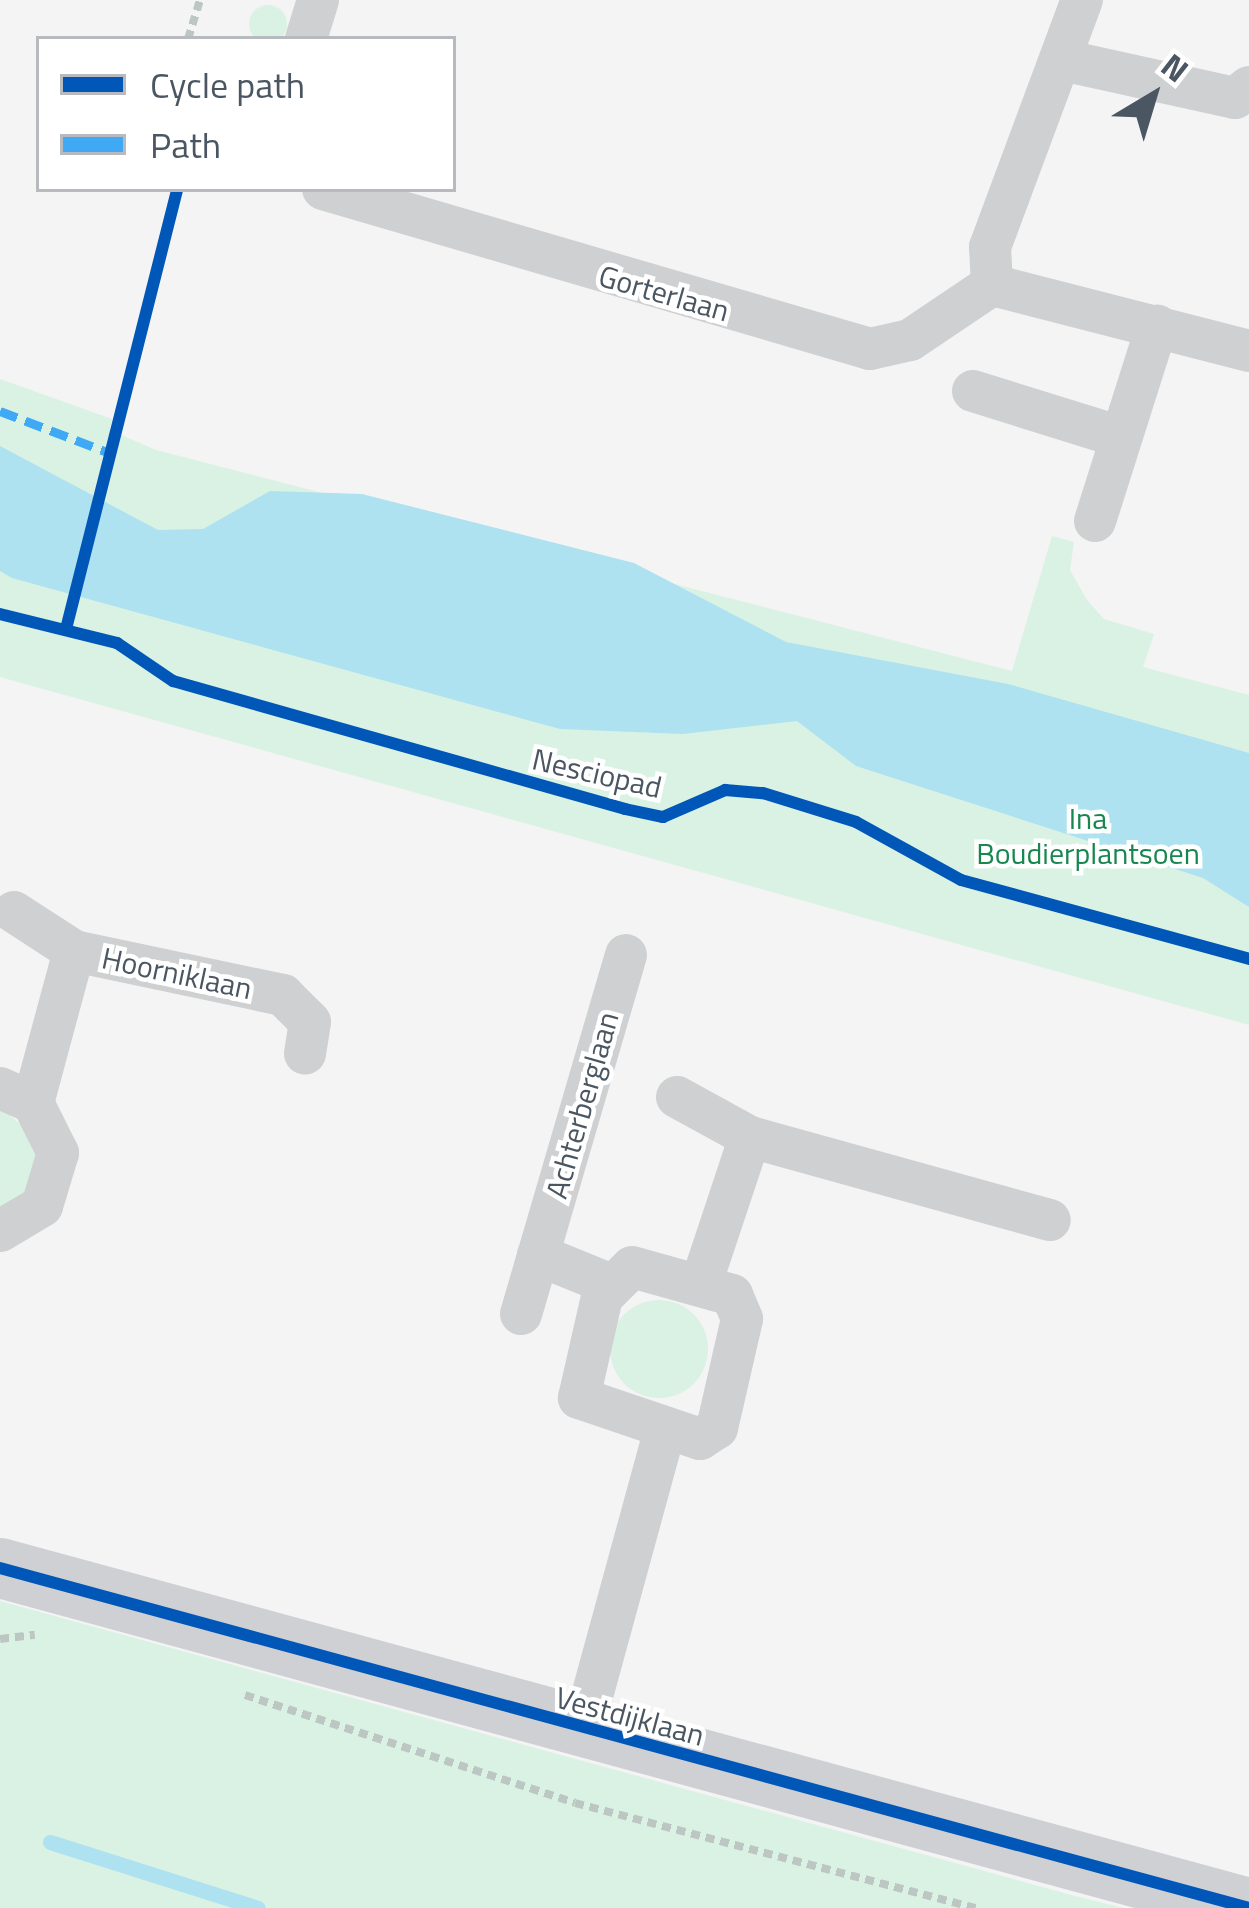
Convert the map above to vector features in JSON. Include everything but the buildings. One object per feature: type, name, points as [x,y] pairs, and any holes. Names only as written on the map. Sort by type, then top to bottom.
[{"type":"street","points":[[307,36],[318,0]]},
{"type":"street","points":[[1082,0],[990,247],[992,285],[1249,351]]},
{"type":"street","points":[[1062,60],[1235,98],[1249,87]]},
{"type":"street","name":"Gorterlaan","points":[[333,192],[870,349],[910,340],[992,285]]},
{"type":"street","points":[[1095,521],[1157,326]]},
{"type":"street","points":[[973,391],[1121,437]]},
{"type":"street","name":"Hoorniklaan","points":[[14,912],[74,951],[283,995],[310,1022],[304,1054]]},
{"type":"street","name":"Hoorniklaan","points":[[0,1231],[42,1206],[56,1181],[51,1125],[16,1095],[74,951]]},
{"type":"street","name":"Achterberglaan","points":[[521,1314],[626,955]]},
{"type":"street","points":[[677,1097],[750,1137],[1050,1220]]},
{"type":"street","points":[[701,1284],[750,1137]]},
{"type":"street","points":[[538,1255],[608,1283]]},
{"type":"street","points":[[632,1267],[732,1295],[740,1342],[717,1428],[700,1439],[579,1398],[608,1283],[632,1267]]},
{"type":"street","points":[[583,1729],[665,1429]]},
{"type":"street","name":"Vestdijklaan","points":[[0,1568],[1249,1908]]},
{"type":"path","points":[[189,36],[200,0]]},
{"type":"path","points":[[0,1639],[61,1641]]},
{"type":"path","points":[[231,1691],[575,1803],[975,1908]]},
{"type":"green space","points":[[261,7],[275,7],[285,17],[282,36],[254,36],[251,31],[251,17]]},
{"type":"green space","name":"Ina Boudierplantsoen","points":[[0,379],[112,419],[110,430],[156,450],[1012,671],[1052,536],[1074,542],[1070,570],[1087,600],[1104,619],[1154,634],[1143,667],[1249,695],[1249,1025],[0,677]]},
{"type":"green space","points":[[0,1107],[39,1140],[32,1194],[0,1214]]},
{"type":"green space","points":[[659,1300],[678,1303],[694,1314],[705,1330],[705,1368],[694,1384],[678,1395],[659,1398],[640,1395],[624,1384],[613,1368],[610,1349],[613,1330],[624,1314],[640,1303]]},
{"type":"green space","points":[[0,1601],[1075,1896],[1124,1908],[0,1908]]},
{"type":"water","points":[[0,446],[158,530],[203,529],[270,491],[362,494],[634,563],[786,642],[1008,684],[1249,753],[1249,907],[1203,878],[856,766],[797,721],[683,734],[560,729],[12,578],[0,571]]},
{"type":"waterway","points":[[50,1842],[258,1908]]},
{"type":"marked path","points":[[0,411],[110,453]]},
{"type":"cycle path","points":[[66,629],[176,192]]},
{"type":"cycle path","name":"Nesciopad","points":[[0,614],[117,643],[173,681],[625,809],[663,817],[725,790],[763,793],[856,822],[961,880],[1249,959]]},
{"type":"cycle path","points":[[0,1568],[1249,1908]]}]
